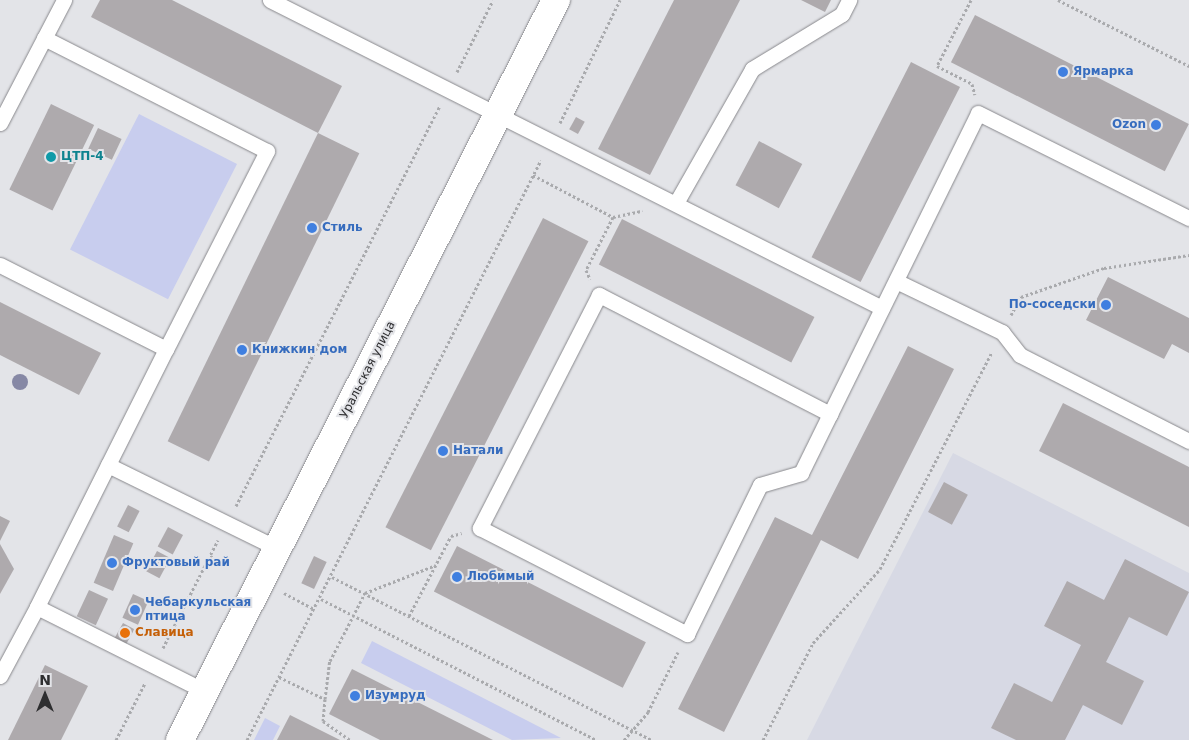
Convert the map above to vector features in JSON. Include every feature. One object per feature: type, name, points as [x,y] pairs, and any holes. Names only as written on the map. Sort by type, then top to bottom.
[{"type":"street","name":"Уральская улица","points":[[180,740],[556,0]]},
{"type":"lane","points":[[0,123],[64,0]]},
{"type":"lane","points":[[270,0],[499,113],[882,308]]},
{"type":"lane","points":[[676,203],[752,69],[842,14],[849,0]]},
{"type":"lane","points":[[0,676],[17,640],[37,607],[267,152],[44,38]]},
{"type":"lane","points":[[830,414],[599,295],[480,528],[687,634],[760,485],[801,473],[978,113],[1189,218]]},
{"type":"lane","points":[[0,265],[166,349]]},
{"type":"lane","points":[[896,281],[1002,332],[1020,355],[1189,442]]},
{"type":"lane","points":[[108,465],[277,548]]},
{"type":"lane","points":[[37,607],[204,691]]},
{"type":"lane","points":[[0,645],[17,640]]},
{"type":"path","points":[[116,740],[493,0]]},
{"type":"path","points":[[247,740],[314,609],[321,599],[620,0]]},
{"type":"path","points":[[971,0],[937,66],[972,84],[978,113]]},
{"type":"path","points":[[1058,0],[1189,66]]},
{"type":"path","points":[[533,175],[613,217],[586,270],[599,295]]},
{"type":"path","points":[[763,740],[813,643],[880,569],[1002,332],[1022,297],[1104,268],[1189,255]]},
{"type":"path","points":[[409,616],[451,536],[480,528]]},
{"type":"path","points":[[210,556],[224,563]]},
{"type":"path","points":[[350,740],[323,721],[330,661],[366,594],[436,565]]},
{"type":"path","points":[[332,577],[652,740]]},
{"type":"path","points":[[279,591],[314,609]]},
{"type":"path","points":[[321,599],[597,740]]},
{"type":"path","points":[[624,740],[630,728],[648,712],[687,634]]},
{"type":"path","points":[[279,677],[325,699]]},
{"type":"shaded area","points":[[139,114],[237,164],[168,299],[70,249]]},
{"type":"shaded area","points":[[953,453],[1189,573],[1189,740],[807,740]]},
{"type":"shaded area","points":[[372,641],[561,738],[512,740],[361,663]]},
{"type":"shaded area","points":[[265,718],[280,726],[273,740],[254,740]]},
{"type":"building","points":[[100,0],[172,0],[342,86],[318,133],[91,17]]},
{"type":"building","points":[[674,0],[740,0],[650,175],[598,149]]},
{"type":"building","points":[[801,0],[831,0],[825,12]]},
{"type":"building","points":[[975,15],[1189,124],[1165,171],[951,62]]},
{"type":"building","points":[[911,62],[960,87],[861,282],[812,257]]},
{"type":"building","name":"ЦТП-4","points":[[51,104],[94,125],[52,210],[9,189]]},
{"type":"building","points":[[576,117],[585,122],[578,134],[569,129]]},
{"type":"building","points":[[98,128],[122,139],[112,160],[88,149]]},
{"type":"building","points":[[318,133],[359,153],[209,461],[168,441]]},
{"type":"building","points":[[759,141],[802,164],[779,208],[736,185]]},
{"type":"building","points":[[543,218],[588,241],[431,550],[385,527]]},
{"type":"building","points":[[622,219],[814,317],[791,363],[599,264]]},
{"type":"building","points":[[1108,277],[1189,318],[1189,353],[1172,344],[1164,359],[1086,320]]},
{"type":"building","points":[[0,302],[101,353],[79,395],[0,355]]},
{"type":"building","points":[[908,346],[954,369],[858,559],[821,540],[724,732],[678,709],[775,517],[812,535]]},
{"type":"building","points":[[1063,403],[1189,467],[1189,527],[1039,451]]},
{"type":"building","points":[[944,482],[968,495],[952,525],[928,512]]},
{"type":"building","points":[[128,505],[140,511],[129,532],[117,526]]},
{"type":"building","points":[[0,516],[10,521],[0,541]]},
{"type":"building","points":[[168,527],[183,535],[173,554],[158,546]]},
{"type":"building","name":"Фруктовый рай","points":[[114,535],[133,543],[113,591],[94,583]]},
{"type":"building","points":[[0,544],[14,569],[0,594]]},
{"type":"building","points":[[457,546],[646,642],[623,688],[434,591]]},
{"type":"building","points":[[157,551],[170,558],[159,578],[146,571]]},
{"type":"building","points":[[314,556],[327,562],[314,589],[301,583]]},
{"type":"building","points":[[1125,559],[1189,592],[1167,636],[1129,617],[1106,662],[1144,681],[1122,725],[1083,705],[1065,740],[1016,740],[991,728],[1014,683],[1052,702],[1081,645],[1044,626],[1067,581],[1104,600]]},
{"type":"building","points":[[89,590],[108,599],[96,625],[77,616]]},
{"type":"building","name":"Чебаркульская птица","points":[[133,594],[149,601],[138,625],[122,618]]},
{"type":"building","name":"Славица","points":[[123,623],[134,629],[126,644],[115,638]]},
{"type":"building","points":[[45,665],[88,686],[61,740],[8,740]]},
{"type":"building","points":[[352,669],[493,740],[380,740],[329,714]]},
{"type":"building","points":[[290,715],[340,740],[277,740]]},
{"type":"place","name":"Ярмарка","points":[[1063,72]]},
{"type":"place","name":"Ozon","points":[[1156,125]]},
{"type":"place","name":"ЦТП-4","points":[[51,157]]},
{"type":"place","name":"Стиль","points":[[312,228]]},
{"type":"place","name":"По-соседски","points":[[1106,305]]},
{"type":"place","name":"Книжкин дом","points":[[242,350]]},
{"type":"place","name":"Натали","points":[[443,451]]},
{"type":"place","name":"Фруктовый рай","points":[[112,563]]},
{"type":"place","name":"Любимый","points":[[457,577]]},
{"type":"place","name":"Чебаркульская птица","points":[[135,610]]},
{"type":"place","name":"Славица","points":[[125,633]]},
{"type":"place","name":"Изумруд","points":[[355,696]]}]
